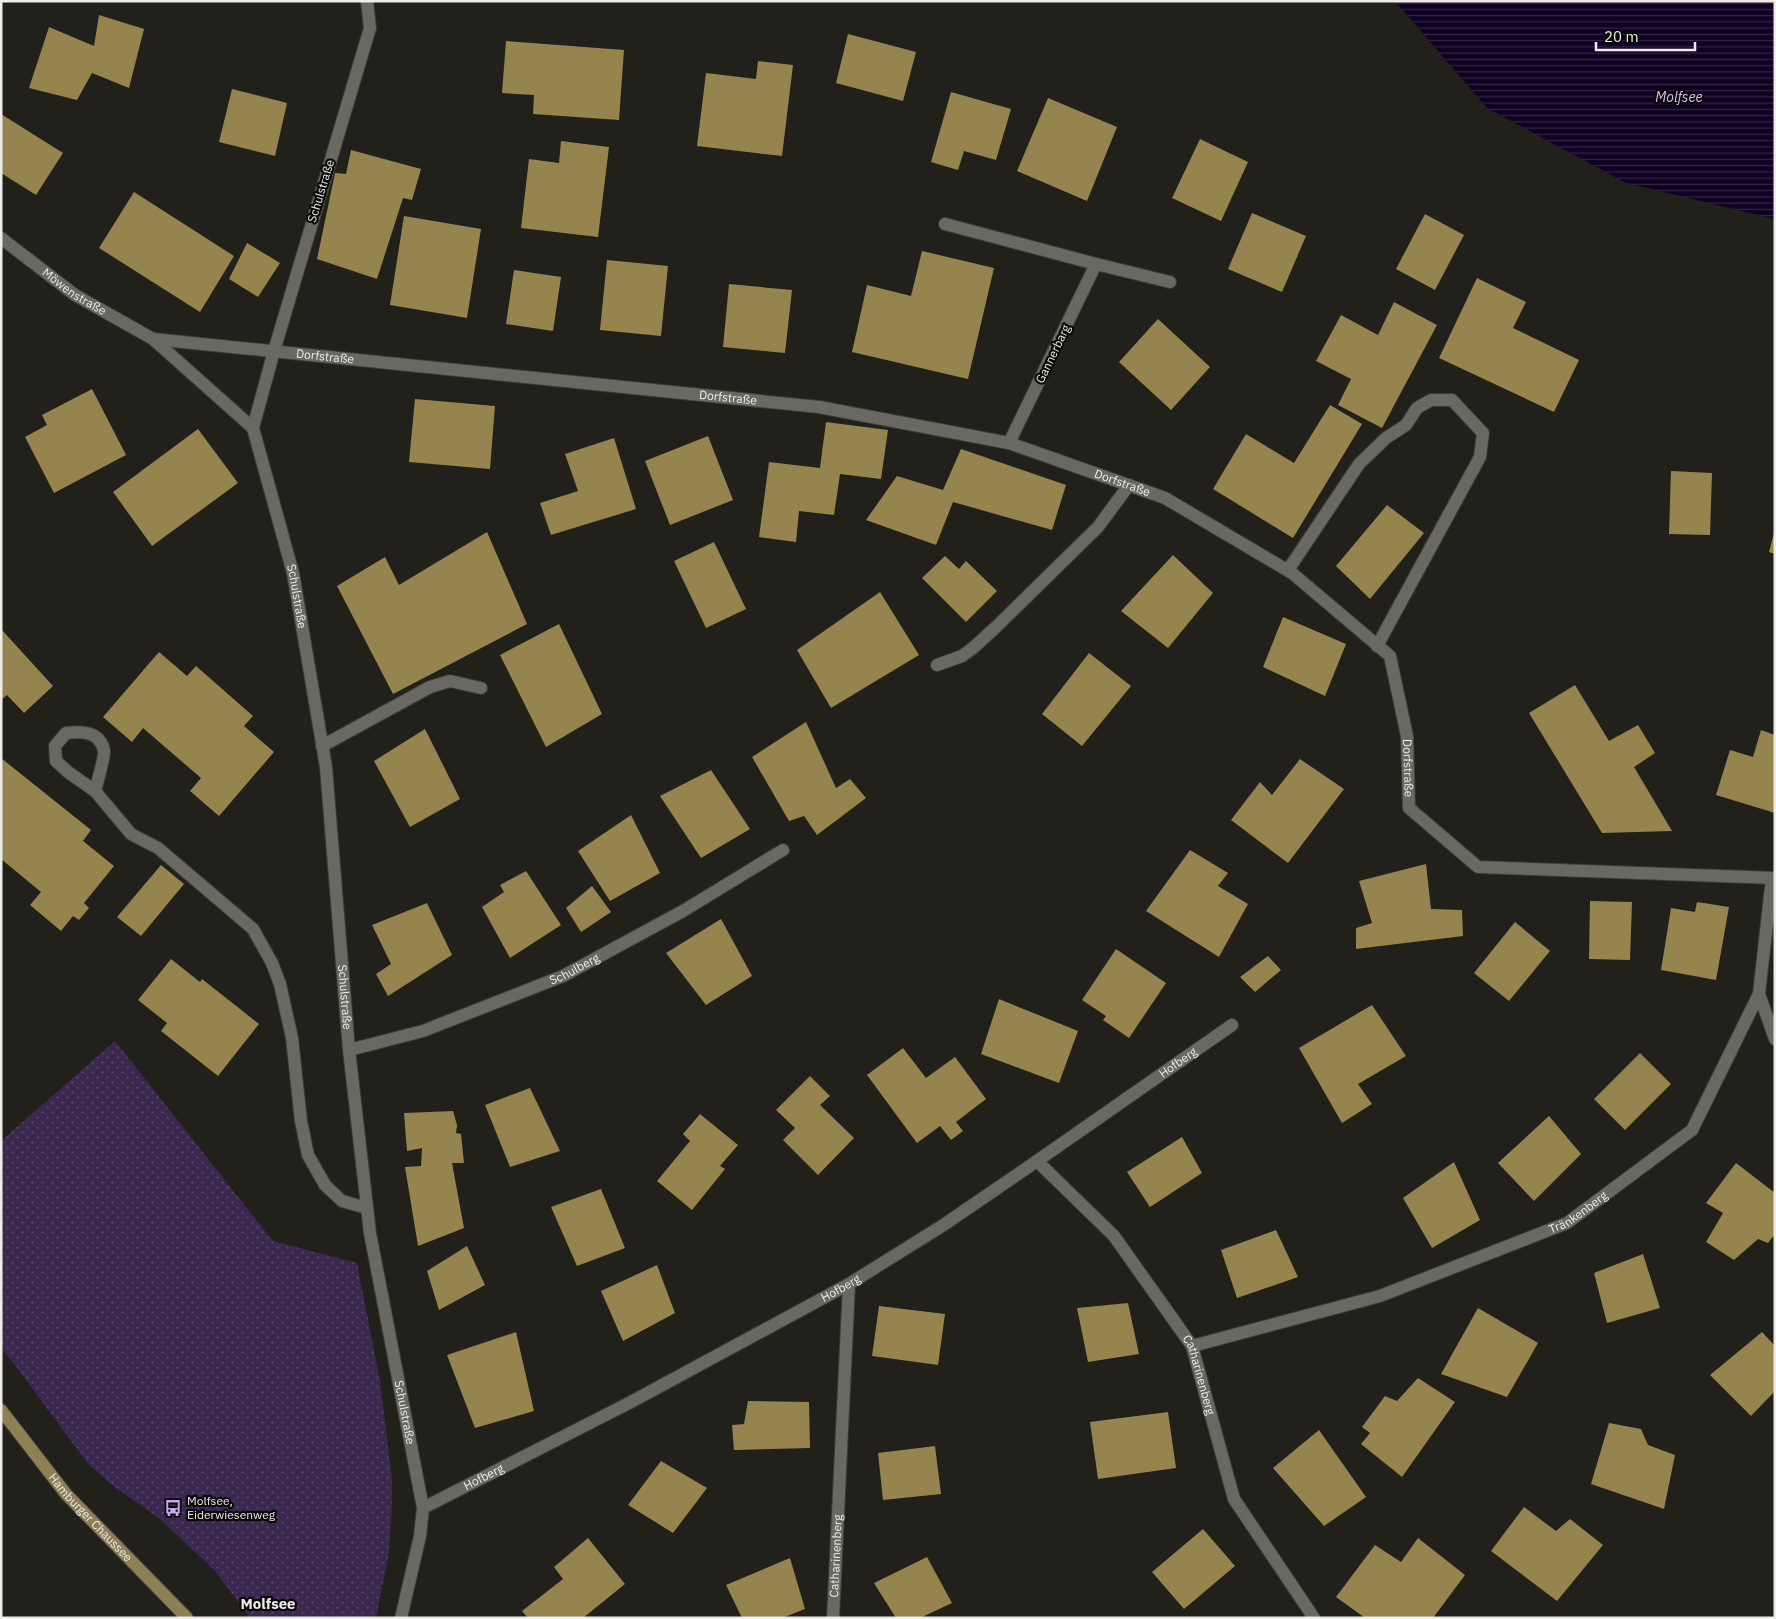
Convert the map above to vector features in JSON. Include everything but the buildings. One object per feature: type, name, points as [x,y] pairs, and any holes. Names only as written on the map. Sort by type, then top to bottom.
[{"type":"main road","name":"Hamburger Chaussee","points":[[1,1410],[66,1494],[187,1618]]},
{"type":"street","name":"Schulstraße","points":[[368,1],[370,28],[253,428],[293,573],[322,746],[349,1050],[370,1233],[423,1508],[420,1536],[401,1618]]},
{"type":"street","points":[[946,224],[1170,282]]},
{"type":"street","name":"Möwenstraße","points":[[1,238],[75,295],[153,339],[253,428]]},
{"type":"street","name":"Gannerbarg","points":[[1009,443],[1096,264]]},
{"type":"street","name":"Möwenstraße","points":[[153,339],[274,351]]},
{"type":"street","name":"Dorfstraße","points":[[274,351],[819,407],[1009,443],[1129,485],[1165,498],[1288,570],[1390,656],[1407,736],[1409,808],[1478,867],[1773,878]]},
{"type":"street","points":[[1288,570],[1359,464],[1386,438],[1406,425],[1417,408],[1431,400],[1452,400],[1483,433],[1480,458],[1378,646]]},
{"type":"street","points":[[937,665],[962,656],[996,627],[1098,526],[1129,485]]},
{"type":"street","points":[[322,746],[430,686],[450,681],[481,688]]},
{"type":"street","points":[[95,790],[105,752],[99,739],[84,731],[66,733],[55,746],[56,761],[68,772],[95,790],[131,834],[158,848],[252,930],[272,963],[280,984],[292,1038],[301,1120],[308,1155],[325,1185],[342,1202],[367,1208]]},
{"type":"street","name":"Schulberg","points":[[349,1050],[424,1031],[564,976],[683,911],[782,850]]},
{"type":"street","name":"Tränkenberg","points":[[1192,1346],[1380,1296],[1567,1223],[1692,1130],[1759,994],[1773,878]]},
{"type":"street","points":[[1759,994],[1775,1038]]},
{"type":"street","name":"Hofberg","points":[[423,1508],[631,1402],[849,1284],[944,1224],[1232,1025]]},
{"type":"street","name":"Catharinenberg","points":[[1037,1161],[1114,1236],[1192,1346],[1234,1499],[1314,1618]]},
{"type":"street","name":"Catharinenberg","points":[[833,1618],[849,1284]]},
{"type":"shaded area","points":[[115,1041],[273,1241],[357,1263],[380,1381],[392,1480],[389,1553],[376,1618],[250,1618],[215,1571],[160,1519],[116,1488],[88,1464],[12,1361],[1,1349],[1,1141]]},
{"type":"water","name":"Molfsee","points":[[1395,1],[1775,1],[1775,219],[1626,183],[1487,108]]},
{"type":"place","name":"Molfsee, Eiderwiesenweg","points":[[173,1508]]},
{"type":"district","name":"Molfsee","points":[[268,1604]]}]
